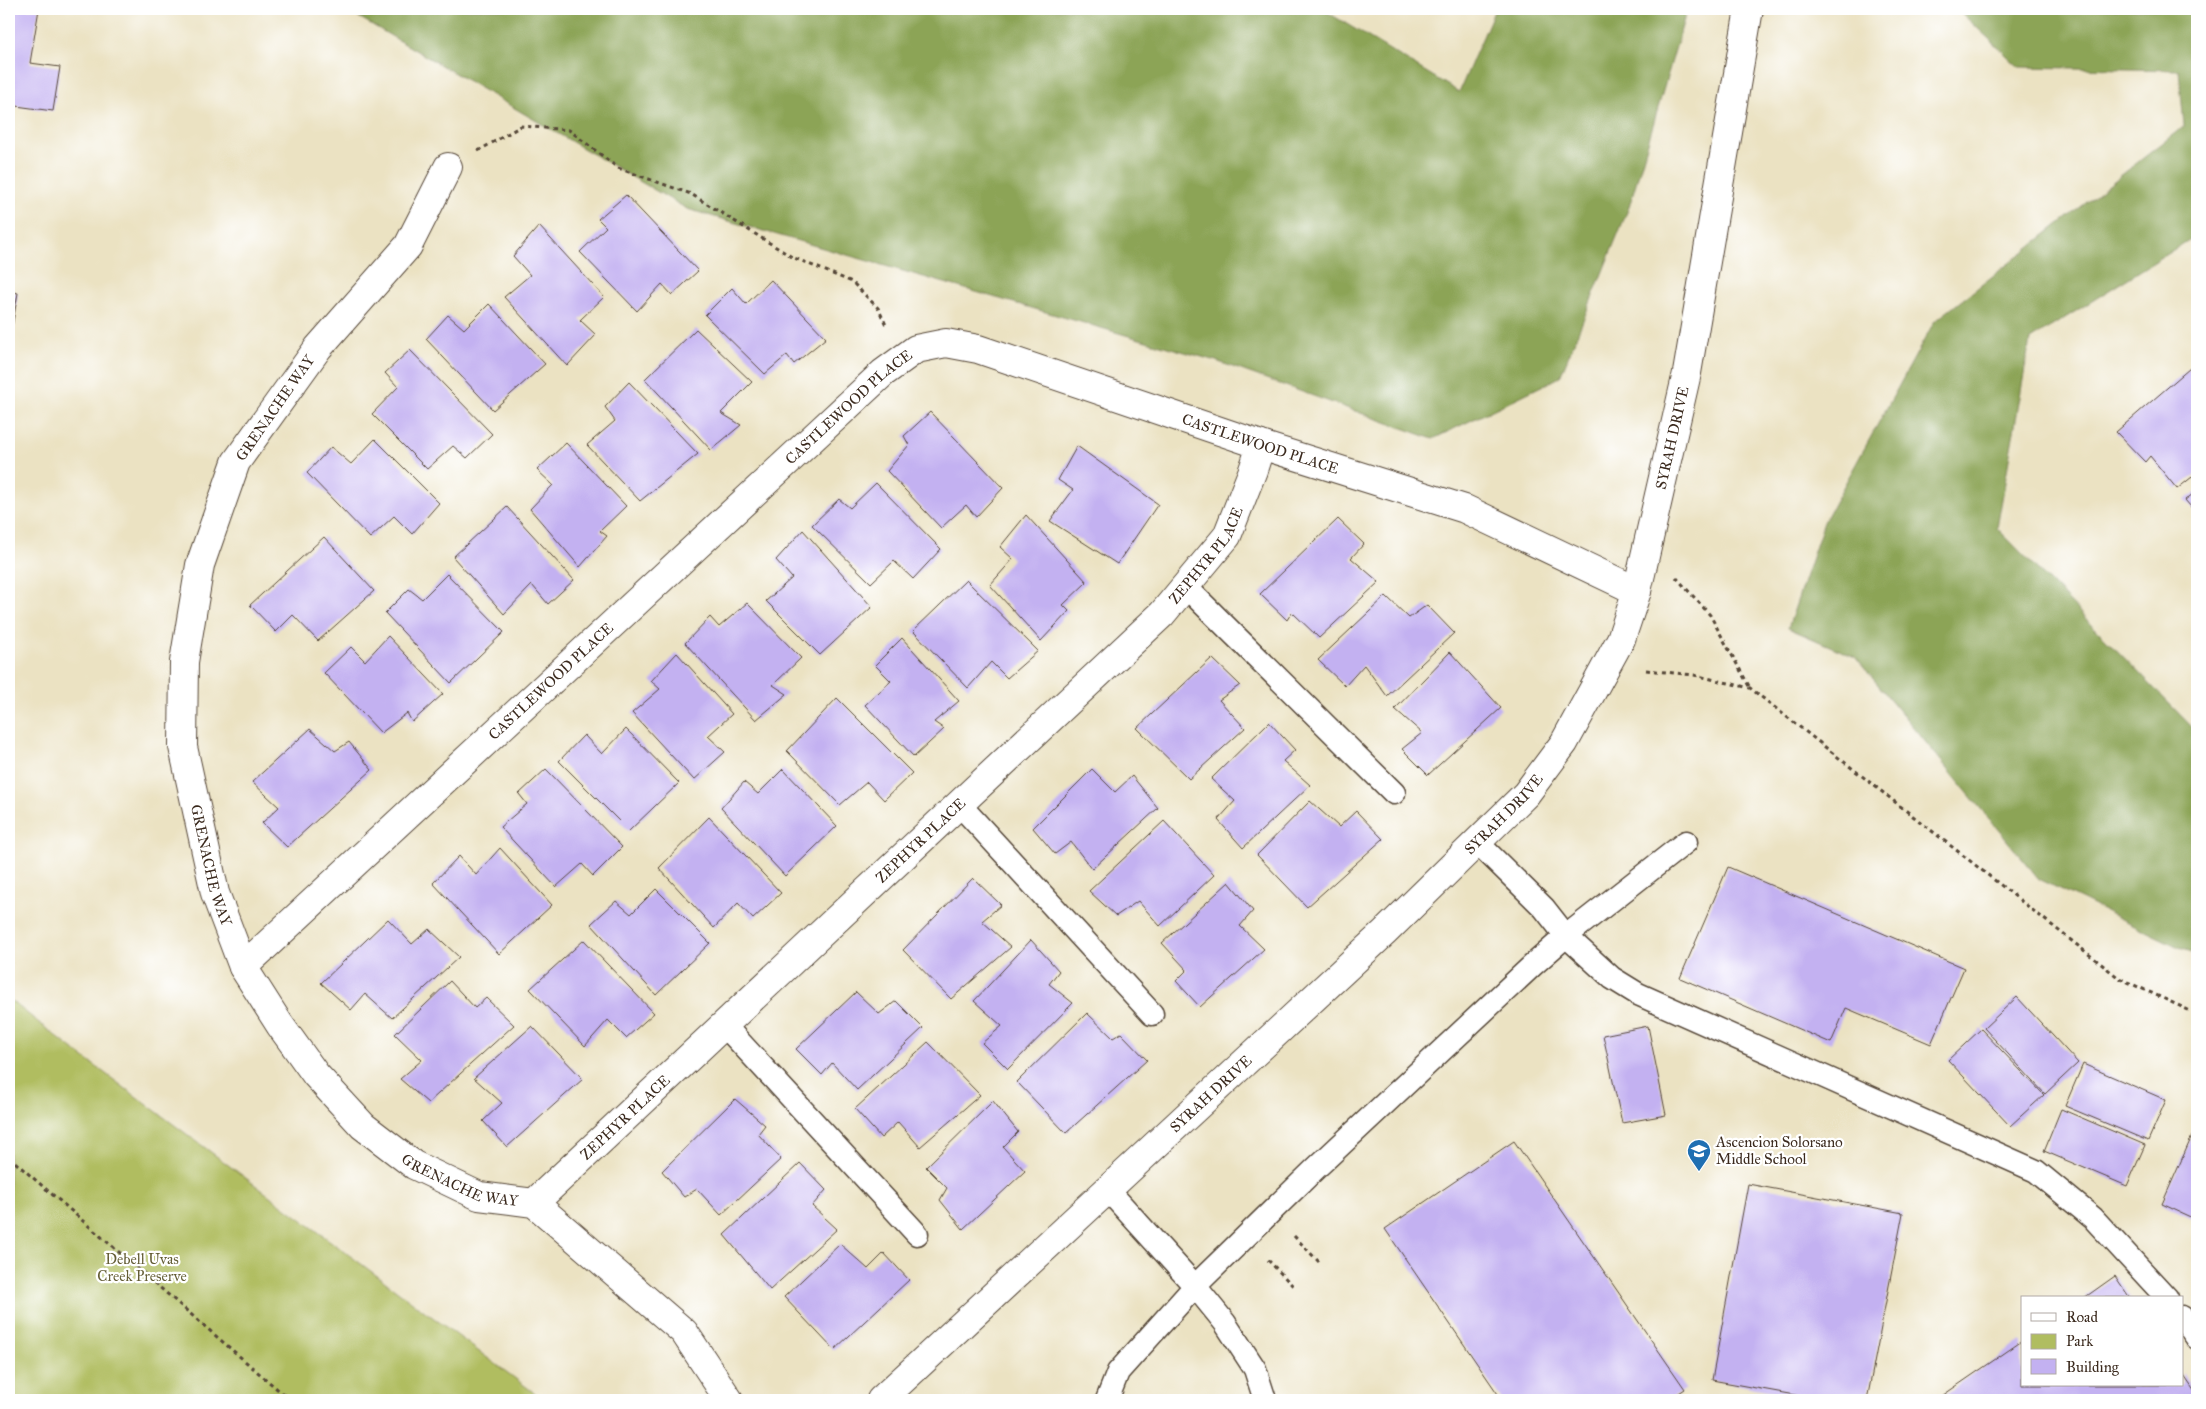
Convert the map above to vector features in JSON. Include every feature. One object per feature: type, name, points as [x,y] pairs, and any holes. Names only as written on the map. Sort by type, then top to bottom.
[{"type":"street","name":"SYRAH DRIVE","points":[[881,1400],[1385,932],[1526,794],[1558,750],[1620,639],[1637,591],[1687,373],[1749,9]]},
{"type":"street","name":"GRENACHE WAY","points":[[448,167],[408,246],[318,348],[236,462],[200,566],[184,662],[182,747],[215,893],[243,968],[280,1025],[316,1075],[363,1126],[414,1165],[479,1196],[534,1203],[684,1332],[729,1400]]},
{"type":"street","name":"CASTLEWOOD PLACE","points":[[243,968],[883,373],[916,349],[946,343],[978,349],[1261,445],[1465,510],[1637,591]]},
{"type":"street","name":"ZEPHYR PLACE","points":[[534,1203],[1162,614],[1227,536],[1254,470],[1261,445]]},
{"type":"lane","points":[[1185,586],[1394,792]]},
{"type":"lane","points":[[959,804],[1152,1014]]},
{"type":"lane","points":[[1477,842],[1544,908],[1566,936],[1612,978],[1638,994],[2036,1171],[2093,1218],[2165,1296]]},
{"type":"lane","points":[[1107,1400],[1118,1372],[1195,1286],[1336,1149],[1566,936],[1686,842]]},
{"type":"lane","points":[[724,1026],[918,1234]]},
{"type":"lane","points":[[1108,1190],[1195,1286],[1225,1324],[1255,1369],[1264,1400]]},
{"type":"lane","points":[[2184,1320],[2197,1338]]},
{"type":"path","points":[[448,167],[521,126],[569,130],[618,168],[691,194],[792,257],[852,282],[878,308],[904,358]]},
{"type":"path","points":[[1648,545],[1710,615],[1750,688],[2119,978],[2197,1014]]},
{"type":"path","points":[[1607,665],[1694,675],[1750,688]]},
{"type":"path","points":[[9,1157],[290,1400]]},
{"type":"green space","points":[[345,9],[1322,9],[1459,92],[1495,9],[1687,9],[1629,207],[1560,377],[1433,439],[1216,361],[687,209]]},
{"type":"green space","points":[[1957,9],[2197,9],[2197,235],[2030,340],[1997,528],[2197,732],[2197,956],[2039,879],[1855,657],[1788,628],[1824,522],[1934,322],[2184,126],[2179,70],[2019,67]]},
{"type":"green space","name":"Debell Uvas Creek Preserve","points":[[9,999],[67,1045],[544,1400],[9,1400]]},
{"type":"building","points":[[9,9],[39,9],[30,63],[60,67],[53,111],[9,105]]},
{"type":"building","points":[[626,195],[698,271],[672,295],[662,284],[637,311],[580,252],[606,227],[598,219]]},
{"type":"building","points":[[539,226],[604,297],[580,320],[596,335],[567,366],[504,297],[530,275],[513,256]]},
{"type":"building","points":[[771,280],[826,338],[794,364],[787,355],[765,374],[705,315],[732,288],[746,304]]},
{"type":"building","points":[[9,291],[18,293],[10,339],[9,339]]},
{"type":"building","points":[[489,304],[545,364],[493,410],[426,339],[448,315],[464,329]]},
{"type":"building","points":[[696,329],[752,382],[721,413],[741,425],[711,450],[645,379]]},
{"type":"building","points":[[410,350],[492,434],[467,458],[453,446],[427,469],[372,414],[398,387],[385,373]]},
{"type":"building","points":[[2197,362],[2197,473],[2177,489],[2150,456],[2145,462],[2116,432]]},
{"type":"building","points":[[629,382],[698,454],[640,501],[587,445],[615,421],[605,407]]},
{"type":"building","points":[[930,412],[1003,488],[976,517],[966,505],[941,528],[887,471],[909,445],[904,436]]},
{"type":"building","points":[[375,439],[439,503],[412,534],[394,516],[370,538],[307,473],[331,447],[351,464]]},
{"type":"building","points":[[566,443],[626,506],[600,531],[607,536],[580,567],[530,509],[553,485],[537,470]]},
{"type":"building","points":[[1077,446],[1158,504],[1117,564],[1050,521],[1073,490],[1058,480]]},
{"type":"building","points":[[876,483],[941,549],[913,579],[894,561],[871,583],[812,525],[839,499],[850,508]]},
{"type":"building","points":[[2197,491],[2197,514],[2185,500]]},
{"type":"building","points":[[507,507],[574,580],[548,604],[532,585],[504,614],[453,557]]},
{"type":"building","points":[[1026,515],[1087,582],[1063,605],[1069,611],[1041,641],[990,585],[1013,559],[1000,547]]},
{"type":"building","points":[[1338,519],[1364,544],[1351,558],[1379,582],[1319,638],[1292,612],[1287,620],[1260,594]]},
{"type":"building","points":[[803,530],[872,607],[820,655],[766,601],[792,578],[776,560]]},
{"type":"building","points":[[324,537],[374,591],[318,641],[293,615],[276,632],[250,605]]},
{"type":"building","points":[[447,574],[504,632],[451,683],[385,613],[409,589],[422,599]]},
{"type":"building","points":[[966,580],[1038,651],[1007,678],[991,662],[968,688],[913,631]]},
{"type":"building","points":[[1386,596],[1409,618],[1427,605],[1454,633],[1387,696],[1364,665],[1345,686],[1318,660]]},
{"type":"building","points":[[747,603],[801,658],[773,685],[787,694],[756,720],[685,643],[710,617],[719,627]]},
{"type":"building","points":[[388,636],[443,694],[412,722],[407,713],[381,733],[324,673],[351,647],[365,661]]},
{"type":"building","points":[[902,638],[959,701],[934,722],[944,729],[914,757],[865,705],[891,681],[875,665]]},
{"type":"building","points":[[1450,652],[1501,708],[1428,775],[1402,749],[1422,733],[1395,709]]},
{"type":"building","points":[[677,653],[732,714],[708,736],[725,752],[694,780],[632,713],[660,689],[651,681]]},
{"type":"building","points":[[1212,658],[1240,685],[1219,700],[1245,728],[1189,779],[1137,728]]},
{"type":"building","points":[[837,698],[912,773],[884,800],[867,782],[840,805],[787,751]]},
{"type":"building","points":[[1269,722],[1295,750],[1283,761],[1310,785],[1243,848],[1218,820],[1235,801],[1211,779]]},
{"type":"building","points":[[310,729],[335,751],[349,742],[372,770],[287,847],[262,823],[279,807],[252,782]]},
{"type":"building","points":[[626,729],[679,783],[629,831],[559,761],[584,735],[602,754]]},
{"type":"building","points":[[546,769],[622,847],[593,876],[582,864],[556,887],[500,827],[527,804],[519,794]]},
{"type":"building","points":[[783,769],[837,826],[785,876],[721,808],[744,782],[758,794]]},
{"type":"building","points":[[1092,769],[1115,792],[1132,776],[1158,808],[1092,869],[1071,842],[1055,854],[1033,828]]},
{"type":"building","points":[[1310,801],[1339,827],[1356,811],[1383,839],[1307,907],[1257,855]]},
{"type":"building","points":[[709,817],[781,893],[753,919],[738,903],[714,928],[659,868]]},
{"type":"building","points":[[1164,821],[1214,875],[1160,926],[1138,901],[1116,916],[1089,891]]},
{"type":"building","points":[[500,848],[552,905],[499,954],[433,883],[459,856],[476,875]]},
{"type":"building","points":[[1728,867],[1964,968],[1931,1044],[1846,1008],[1831,1043],[1680,978]]},
{"type":"building","points":[[973,878],[1001,905],[982,921],[1011,947],[951,999],[903,950]]},
{"type":"building","points":[[1229,882],[1253,911],[1240,926],[1264,949],[1200,1007],[1176,981],[1187,970],[1162,943]]},
{"type":"building","points":[[656,889],[710,943],[656,995],[591,924],[616,901],[631,914]]},
{"type":"building","points":[[388,919],[412,944],[429,929],[459,957],[392,1018],[365,994],[351,1010],[321,983]]},
{"type":"building","points":[[584,940],[654,1013],[626,1038],[608,1020],[585,1046],[530,989]]},
{"type":"building","points":[[1031,940],[1059,971],[1049,984],[1073,1003],[1008,1069],[982,1043],[1002,1026],[974,1001]]},
{"type":"building","points":[[450,981],[475,1008],[486,998],[514,1025],[428,1103],[400,1079],[422,1060],[395,1034]]},
{"type":"building","points":[[856,992],[879,1014],[896,1001],[923,1028],[857,1090],[832,1063],[822,1075],[796,1049]]},
{"type":"building","points":[[2017,997],[2078,1063],[2045,1094],[1984,1028]]},
{"type":"building","points":[[1087,1013],[1113,1038],[1121,1033],[1147,1060],[1066,1133],[1017,1082]]},
{"type":"building","points":[[532,1026],[583,1079],[507,1147],[483,1121],[502,1103],[474,1078]]},
{"type":"building","points":[[1648,1026],[1666,1115],[1622,1123],[1603,1035]]},
{"type":"building","points":[[1981,1029],[2044,1095],[2010,1126],[1948,1060]]},
{"type":"building","points":[[928,1042],[980,1095],[920,1147],[898,1122],[881,1138],[855,1109]]},
{"type":"building","points":[[2083,1064],[2166,1100],[2148,1141],[2065,1106]]},
{"type":"building","points":[[735,1099],[765,1125],[758,1134],[781,1159],[721,1215],[697,1189],[684,1197],[662,1171]]},
{"type":"building","points":[[993,1101],[1018,1132],[1003,1147],[1025,1171],[963,1229],[940,1200],[947,1188],[926,1167]]},
{"type":"building","points":[[2061,1109],[2145,1145],[2127,1186],[2044,1151]]},
{"type":"building","points":[[2197,1125],[2197,1220],[2162,1204]]},
{"type":"building","points":[[1514,1141],[1685,1389],[1668,1400],[1502,1400],[1385,1229]]},
{"type":"building","points":[[800,1163],[826,1190],[812,1206],[837,1229],[770,1290],[724,1235]]},
{"type":"building","points":[[1748,1184],[1903,1213],[1867,1400],[1822,1400],[1712,1380]]},
{"type":"building","points":[[840,1244],[868,1269],[884,1253],[909,1280],[834,1350],[784,1297]]},
{"type":"building","points":[[2115,1276],[2129,1296],[2087,1296]]},
{"type":"building","points":[[2021,1342],[2021,1386],[2184,1386],[2184,1376],[2197,1395],[2197,1400],[1936,1400]]},
{"type":"place","name":"Ascencion Solorsano Middle School","points":[[1699,1172]]}]
